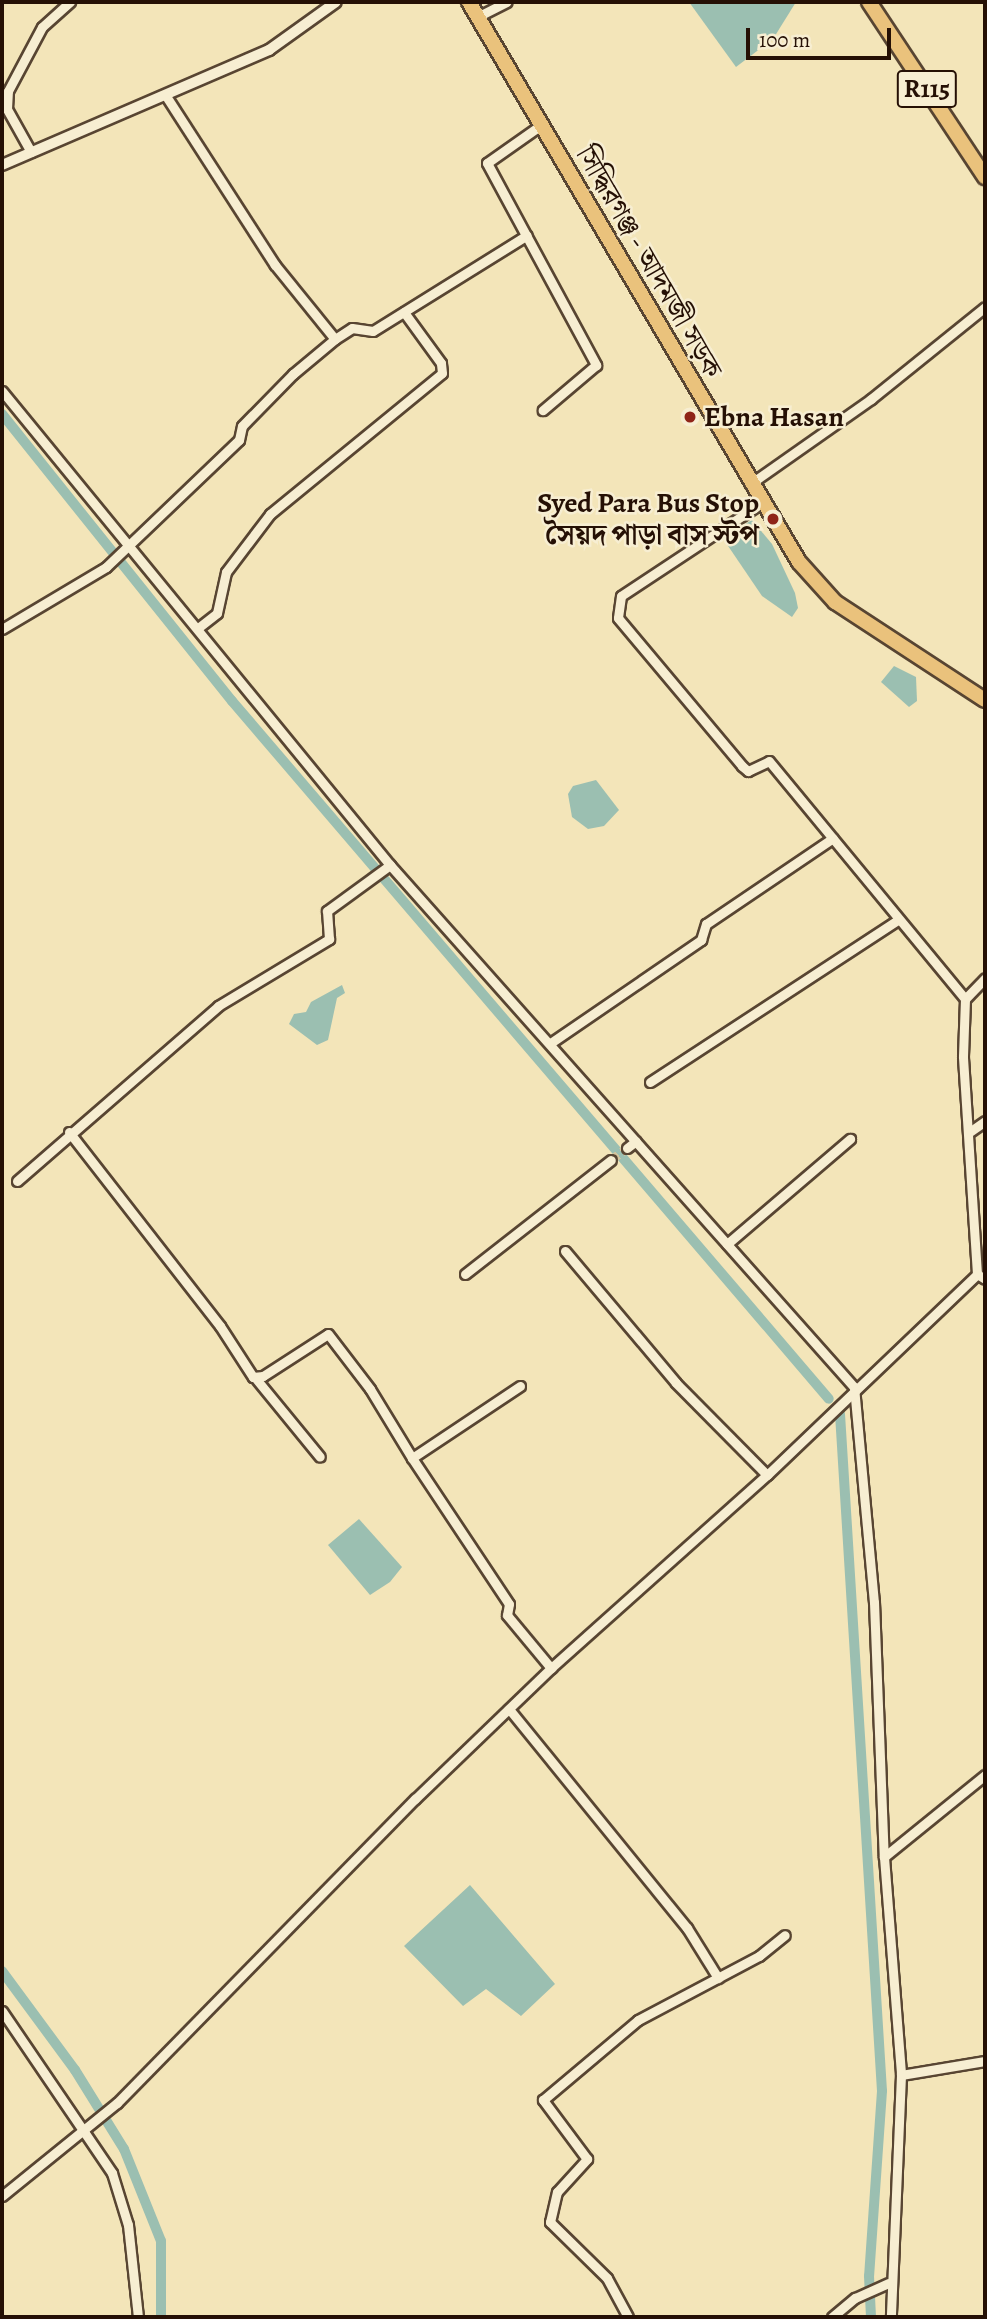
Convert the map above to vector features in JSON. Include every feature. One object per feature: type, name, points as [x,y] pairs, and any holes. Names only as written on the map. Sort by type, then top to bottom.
[{"type":"main road","name":"সিদ্ধিরগঞ্জ - আদমজী সড়ক","points":[[469,2],[750,484],[799,562],[835,602],[985,700]]},
{"type":"main road","name":"R115","points":[[869,2],[985,177]]},
{"type":"street","points":[[31,152],[7,109],[8,91],[42,27],[70,2]]},
{"type":"street","points":[[2,165],[269,50],[336,2]]},
{"type":"street","points":[[479,16],[507,2]]},
{"type":"street","points":[[166,96],[275,265],[335,338]]},
{"type":"street","points":[[541,125],[487,163],[596,365],[543,410]]},
{"type":"street","points":[[2,629],[106,567],[239,440],[242,426],[267,400],[335,338],[352,328],[373,331],[527,235]]},
{"type":"street","points":[[750,484],[871,399],[985,307]]},
{"type":"street","points":[[198,628],[217,612],[226,572],[270,514],[442,373],[441,363],[404,312]]},
{"type":"street","points":[[2,391],[124,551],[198,628],[387,868],[552,1042],[854,1387],[874,1602],[884,1857],[901,2075],[889,2283],[891,2317]]},
{"type":"street","points":[[2,2196],[117,2103],[285,1929],[551,1668],[767,1475],[854,1387],[981,1277],[968,1133],[965,999],[769,761],[748,771],[742,766],[618,618],[621,596],[763,502]]},
{"type":"street","points":[[552,1042],[701,940],[706,924],[833,838]]},
{"type":"street","points":[[17,1181],[69,1132],[218,1006],[329,940],[327,911],[387,868]]},
{"type":"street","points":[[650,1082],[898,920]]},
{"type":"street","points":[[965,999],[985,978]]},
{"type":"street","points":[[968,1133],[985,1121]]},
{"type":"street","points":[[69,1132],[257,1380],[320,1457]]},
{"type":"street","points":[[727,1244],[850,1139]]},
{"type":"street","points":[[627,1148],[636,1141]]},
{"type":"street","points":[[465,1274],[611,1160]]},
{"type":"street","points":[[565,1251],[676,1383],[767,1475]]},
{"type":"street","points":[[257,1380],[328,1334],[370,1389],[412,1458],[509,1604],[507,1615],[551,1668]]},
{"type":"street","points":[[412,1458],[520,1386]]},
{"type":"street","points":[[509,1709],[687,1928],[718,1978]]},
{"type":"street","points":[[884,1857],[985,1775]]},
{"type":"street","points":[[628,2317],[607,2278],[550,2222],[557,2192],[587,2159],[543,2100],[638,2020],[718,1978],[785,1935]]},
{"type":"street","points":[[2,2011],[88,2127],[112,2173],[121,2199],[138,2281],[138,2317]]},
{"type":"street","points":[[901,2075],[984,2065]]},
{"type":"street","points":[[832,2317],[855,2298],[889,2283]]},
{"type":"shaded area","points":[[689,2],[796,2],[773,39],[736,67]]},
{"type":"shaded area","points":[[752,520],[772,544],[795,593],[798,608],[792,617],[762,596],[722,537]]},
{"type":"shaded area","points":[[894,666],[916,677],[917,701],[909,707],[881,682]]},
{"type":"shaded area","points":[[596,780],[619,810],[604,826],[588,829],[572,817],[568,794],[573,786]]},
{"type":"shaded area","points":[[342,985],[345,993],[337,998],[328,1040],[317,1045],[289,1024],[294,1014],[306,1012],[311,1002]]},
{"type":"shaded area","points":[[359,1519],[402,1567],[390,1582],[370,1595],[328,1545]]},
{"type":"shaded area","points":[[470,1885],[555,1984],[521,2016],[486,1989],[463,2006],[404,1946]]},
{"type":"waterway","points":[[2,414],[232,701],[829,1399]]},
{"type":"waterway","points":[[840,1414],[882,2091],[869,2276],[871,2317]]},
{"type":"waterway","points":[[2,1971],[75,2070],[124,2149],[161,2241],[161,2317]]},
{"type":"tunnel","points":[[611,1160],[627,1148]]},
{"type":"place","name":"Ebna Hasan","points":[[690,417]]},
{"type":"place","name":"Syed Para Bus Stop সৈয়দ পাড়া বাস স্টপ","points":[[773,519]]}]
